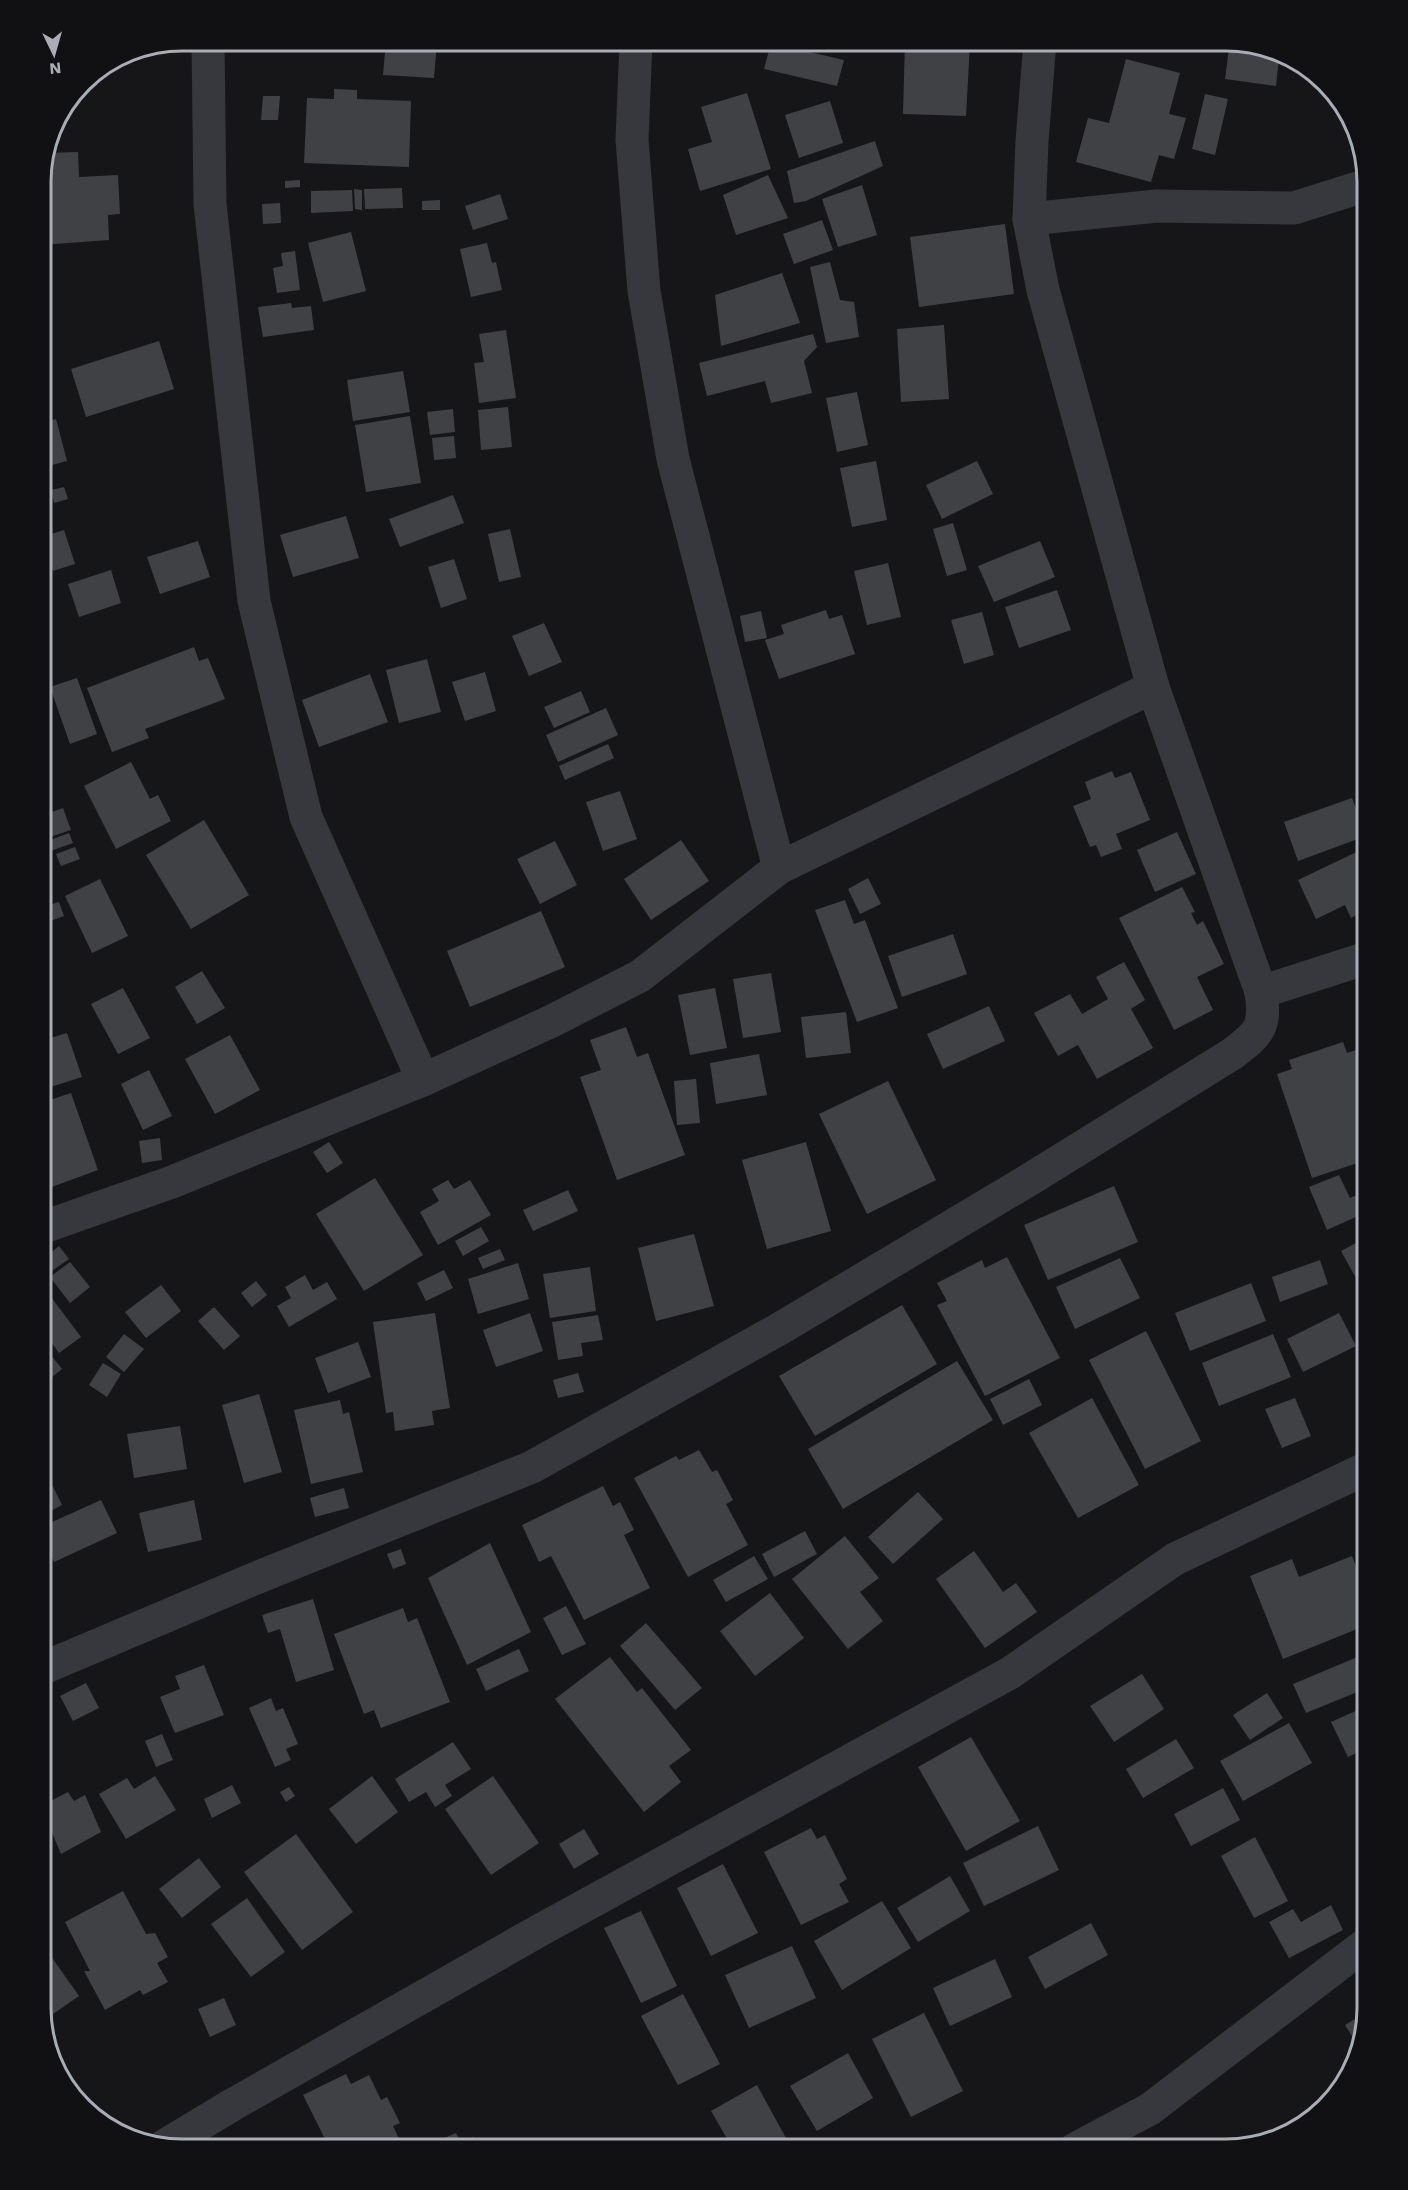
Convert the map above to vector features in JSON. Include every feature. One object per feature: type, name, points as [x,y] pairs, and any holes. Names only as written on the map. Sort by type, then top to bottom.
[{"type":"street","points":[[207,51],[210,204],[254,601],[306,817],[423,1080]]},
{"type":"street","points":[[636,51],[632,140],[644,291],[673,459],[779,868]]},
{"type":"street","points":[[51,1664],[261,1576],[532,1467],[801,1316],[1032,1178],[1232,1054],[1256,1034],[1264,1014],[1261,992],[1153,687],[1057,346],[1029,219],[1039,51]]},
{"type":"street","points":[[1029,219],[1156,206],[1294,208],[1357,188]]},
{"type":"street","points":[[51,1224],[172,1182],[423,1080],[552,1021],[640,976],[779,868],[1153,687]]},
{"type":"street","points":[[1261,992],[1357,961]]},
{"type":"street","points":[[176,2139],[542,1929],[1010,1673],[1175,1559],[1357,1473]]},
{"type":"street","points":[[1095,2139],[1150,2109],[1357,1951]]},
{"type":"building","points":[[385,51],[436,51],[434,78],[383,75]]},
{"type":"building","points":[[769,51],[805,51],[844,60],[837,86],[764,69]]},
{"type":"building","points":[[905,51],[970,51],[966,116],[903,114]]},
{"type":"building","points":[[1229,51],[1252,54],[1278,62],[1276,86],[1225,79]]},
{"type":"building","points":[[1126,59],[1180,73],[1169,114],[1186,118],[1174,159],[1159,155],[1151,182],[1076,162],[1088,118],[1109,123]]},
{"type":"building","points":[[334,89],[357,90],[357,99],[411,101],[409,167],[304,163],[307,98],[334,99]]},
{"type":"building","points":[[747,93],[771,169],[700,191],[688,149],[712,142],[701,107]]},
{"type":"building","points":[[1205,94],[1228,99],[1215,155],[1192,149]]},
{"type":"building","points":[[263,96],[280,96],[278,120],[261,120]]},
{"type":"building","points":[[830,101],[843,143],[799,158],[785,115]]},
{"type":"building","points":[[875,141],[883,166],[806,201],[794,203],[787,171]]},
{"type":"building","points":[[78,152],[79,177],[118,175],[120,214],[108,215],[109,240],[51,244],[51,173],[55,153]]},
{"type":"building","points":[[768,175],[788,218],[736,235],[723,195]]},
{"type":"building","points":[[300,180],[300,187],[285,188],[285,181]]},
{"type":"building","points":[[862,185],[877,235],[838,247],[822,199]]},
{"type":"building","points":[[402,188],[403,208],[365,209],[364,189]]},
{"type":"building","points":[[354,189],[362,190],[362,210],[355,209]]},
{"type":"building","points":[[352,190],[353,211],[311,213],[311,191]]},
{"type":"building","points":[[500,194],[508,219],[473,230],[465,206]]},
{"type":"building","points":[[440,200],[440,210],[422,210],[422,201]]},
{"type":"building","points":[[280,203],[281,223],[263,224],[262,204]]},
{"type":"building","points":[[822,220],[833,250],[794,264],[783,234]]},
{"type":"building","points":[[1005,224],[1014,294],[919,307],[910,237]]},
{"type":"building","points":[[351,232],[366,291],[323,302],[308,243]]},
{"type":"building","points":[[487,243],[492,263],[496,262],[502,290],[471,297],[460,249]]},
{"type":"building","points":[[295,251],[300,290],[277,293],[273,268],[283,266],[281,253]]},
{"type":"building","points":[[830,262],[840,300],[854,302],[859,337],[826,343],[810,267]]},
{"type":"building","points":[[782,273],[800,323],[721,346],[715,295]]},
{"type":"building","points":[[291,303],[292,308],[311,306],[314,330],[263,337],[258,307]]},
{"type":"building","points":[[944,325],[949,399],[901,402],[897,329]]},
{"type":"building","points":[[506,330],[516,398],[479,403],[474,363],[484,362],[479,334]]},
{"type":"building","points":[[813,334],[817,347],[804,361],[812,393],[771,403],[765,381],[707,396],[699,363]]},
{"type":"building","points":[[159,341],[174,389],[86,417],[71,369]]},
{"type":"building","points":[[403,371],[410,412],[353,421],[347,380]]},
{"type":"building","points":[[857,392],[868,445],[837,452],[826,398]]},
{"type":"building","points":[[508,407],[512,447],[481,450],[478,410]]},
{"type":"building","points":[[453,409],[455,432],[430,435],[427,412]]},
{"type":"building","points":[[410,416],[421,483],[366,492],[355,425]]},
{"type":"building","points":[[56,419],[67,461],[51,465],[51,420]]},
{"type":"building","points":[[454,436],[456,458],[434,460],[432,438]]},
{"type":"building","points":[[876,461],[887,520],[852,527],[840,468]]},
{"type":"building","points":[[977,461],[993,494],[942,519],[926,485]]},
{"type":"building","points":[[64,487],[68,499],[54,503],[51,490]]},
{"type":"building","points":[[453,495],[464,523],[400,547],[389,519]]},
{"type":"building","points":[[346,516],[359,558],[293,577],[280,535]]},
{"type":"building","points":[[953,523],[967,570],[947,576],[933,529]]},
{"type":"building","points":[[510,529],[521,577],[499,582],[488,534]]},
{"type":"building","points":[[64,530],[75,564],[53,571],[51,534]]},
{"type":"building","points":[[198,541],[210,577],[160,594],[147,557]]},
{"type":"building","points":[[1040,541],[1055,577],[994,602],[978,566]]},
{"type":"building","points":[[454,559],[467,599],[441,608],[428,567]]},
{"type":"building","points":[[888,563],[901,617],[867,625],[854,571]]},
{"type":"building","points":[[111,570],[121,603],[79,617],[68,584]]},
{"type":"building","points":[[1057,590],[1071,630],[1019,648],[1005,607]]},
{"type":"building","points":[[826,610],[829,619],[842,615],[855,654],[779,679],[765,640],[784,634],[781,625]]},
{"type":"building","points":[[761,611],[767,638],[745,642],[740,616]]},
{"type":"building","points":[[982,612],[994,655],[964,664],[951,620]]},
{"type":"building","points":[[544,623],[562,662],[529,676],[512,636]]},
{"type":"building","points":[[194,647],[199,661],[208,658],[225,699],[145,729],[149,738],[112,752],[87,688]]},
{"type":"building","points":[[427,659],[441,712],[399,723],[386,670]]},
{"type":"building","points":[[485,672],[496,711],[465,721],[452,682]]},
{"type":"building","points":[[370,674],[388,722],[319,747],[302,700]]},
{"type":"building","points":[[77,678],[97,734],[70,744],[51,687]]},
{"type":"building","points":[[581,691],[590,712],[554,728],[544,707]]},
{"type":"building","points":[[606,708],[618,735],[558,762],[546,735]]},
{"type":"building","points":[[608,744],[614,758],[565,780],[559,766]]},
{"type":"building","points":[[131,762],[150,799],[158,795],[171,821],[116,849],[84,786]]},
{"type":"building","points":[[1112,771],[1115,778],[1131,772],[1150,820],[1116,834],[1122,849],[1101,857],[1096,845],[1090,847],[1073,806],[1091,799],[1085,782]]},
{"type":"building","points":[[620,791],[637,839],[603,851],[586,802]]},
{"type":"building","points":[[1352,798],[1357,812],[1357,839],[1298,861],[1284,822]]},
{"type":"building","points":[[63,808],[71,830],[51,837],[51,812]]},
{"type":"building","points":[[204,820],[249,895],[191,929],[146,855]]},
{"type":"building","points":[[1177,832],[1196,874],[1155,892],[1137,850]]},
{"type":"building","points":[[69,833],[73,843],[51,851],[51,840]]},
{"type":"building","points":[[681,840],[709,881],[651,920],[624,879]]},
{"type":"building","points":[[555,841],[577,885],[540,904],[517,859]]},
{"type":"building","points":[[75,847],[80,859],[61,866],[56,854]]},
{"type":"building","points":[[1357,852],[1357,915],[1351,918],[1345,905],[1316,919],[1298,880]]},
{"type":"building","points":[[868,878],[881,904],[860,914],[848,889]]},
{"type":"building","points":[[100,879],[128,936],[92,953],[65,896]]},
{"type":"building","points":[[1182,887],[1195,912],[1191,913],[1197,925],[1203,921],[1224,964],[1197,977],[1213,1010],[1174,1030],[1119,918]]},
{"type":"building","points":[[845,900],[854,924],[865,920],[898,1008],[857,1022],[815,910]]},
{"type":"building","points":[[59,902],[64,916],[51,921],[51,905]]},
{"type":"building","points":[[541,911],[565,967],[470,1007],[447,951]]},
{"type":"building","points":[[953,934],[967,974],[902,997],[888,956]]},
{"type":"building","points":[[1124,962],[1145,1000],[1131,1009],[1153,1048],[1097,1079],[1078,1045],[1058,1056],[1034,1013],[1070,994],[1082,1014],[1108,999],[1096,977]]},
{"type":"building","points":[[202,971],[225,1008],[197,1024],[175,987]]},
{"type":"building","points":[[771,973],[781,1032],[743,1038],[733,979]]},
{"type":"building","points":[[123,988],[150,1038],[118,1054],[91,1004]]},
{"type":"building","points":[[715,988],[727,1048],[690,1055],[678,995]]},
{"type":"building","points":[[989,1006],[1005,1041],[943,1069],[927,1034]]},
{"type":"building","points":[[846,1012],[851,1053],[806,1058],[801,1017]]},
{"type":"building","points":[[626,1027],[637,1057],[648,1053],[685,1155],[617,1180],[580,1077],[601,1070],[590,1040]]},
{"type":"building","points":[[67,1033],[82,1077],[51,1087],[51,1038]]},
{"type":"building","points":[[230,1035],[260,1090],[215,1114],[185,1059]]},
{"type":"building","points":[[1343,1042],[1347,1053],[1357,1050],[1357,1163],[1312,1178],[1277,1074],[1292,1069],[1289,1060]]},
{"type":"building","points":[[759,1054],[767,1095],[716,1104],[710,1063]]},
{"type":"building","points":[[149,1070],[172,1116],[143,1130],[121,1084]]},
{"type":"building","points":[[696,1079],[700,1123],[677,1125],[674,1081]]},
{"type":"building","points":[[888,1081],[936,1180],[867,1214],[819,1114]]},
{"type":"building","points":[[71,1093],[98,1170],[51,1187],[51,1100]]},
{"type":"building","points":[[160,1138],[162,1160],[142,1163],[139,1141]]},
{"type":"building","points":[[329,1142],[343,1163],[327,1173],[313,1152]]},
{"type":"building","points":[[806,1142],[831,1231],[767,1249],[742,1160]]},
{"type":"building","points":[[1339,1175],[1350,1198],[1357,1195],[1357,1216],[1327,1230],[1309,1187]]},
{"type":"building","points":[[375,1178],[423,1255],[364,1291],[316,1214]]},
{"type":"building","points":[[448,1180],[454,1189],[470,1180],[491,1215],[438,1245],[420,1212],[439,1201],[432,1189]]},
{"type":"building","points":[[1114,1186],[1138,1242],[1048,1280],[1024,1225]]},
{"type":"building","points":[[568,1190],[578,1211],[533,1231],[523,1210]]},
{"type":"building","points":[[481,1227],[489,1241],[463,1256],[455,1241]]},
{"type":"building","points":[[694,1234],[714,1306],[656,1321],[638,1248]]},
{"type":"building","points":[[1357,1242],[1357,1280],[1341,1251]]},
{"type":"building","points":[[59,1246],[69,1259],[51,1272],[51,1253]]},
{"type":"building","points":[[500,1249],[505,1260],[483,1269],[478,1258]]},
{"type":"building","points":[[1007,1257],[1060,1358],[985,1396],[937,1305],[947,1301],[937,1283],[982,1260],[985,1268]]},
{"type":"building","points":[[1120,1258],[1140,1298],[1075,1329],[1056,1287]]},
{"type":"building","points":[[1320,1260],[1328,1284],[1280,1302],[1272,1277]]},
{"type":"building","points":[[70,1262],[90,1287],[70,1303],[51,1276]]},
{"type":"building","points":[[518,1263],[529,1299],[478,1314],[468,1279]]},
{"type":"building","points":[[590,1267],[596,1311],[550,1318],[543,1274]]},
{"type":"building","points":[[444,1270],[453,1288],[426,1301],[417,1283]]},
{"type":"building","points":[[305,1275],[313,1290],[327,1282],[337,1299],[289,1327],[277,1306],[291,1298],[285,1287]]},
{"type":"building","points":[[256,1281],[267,1295],[252,1307],[241,1293]]},
{"type":"building","points":[[1251,1283],[1266,1321],[1190,1351],[1175,1313]]},
{"type":"building","points":[[161,1285],[181,1311],[146,1338],[125,1312]]},
{"type":"building","points":[[51,1297],[81,1337],[59,1353],[51,1342]]},
{"type":"building","points":[[902,1305],[937,1364],[815,1436],[779,1376]]},
{"type":"building","points":[[214,1307],[240,1336],[224,1350],[198,1321]]},
{"type":"building","points":[[435,1313],[450,1408],[432,1411],[434,1425],[395,1431],[393,1412],[386,1413],[373,1322]]},
{"type":"building","points":[[530,1313],[543,1351],[496,1367],[483,1330]]},
{"type":"building","points":[[1339,1313],[1356,1346],[1303,1372],[1287,1339]]},
{"type":"building","points":[[598,1315],[603,1340],[581,1343],[583,1356],[558,1360],[552,1322]]},
{"type":"building","points":[[1146,1331],[1201,1441],[1145,1469],[1089,1360]]},
{"type":"building","points":[[124,1334],[144,1349],[124,1372],[106,1357]]},
{"type":"building","points":[[1273,1334],[1291,1377],[1219,1406],[1202,1363]]},
{"type":"building","points":[[358,1342],[371,1377],[328,1393],[315,1358]]},
{"type":"building","points":[[51,1355],[62,1369],[51,1378]]},
{"type":"building","points":[[957,1361],[993,1420],[843,1509],[808,1449]]},
{"type":"building","points":[[103,1363],[121,1374],[107,1397],[89,1385]]},
{"type":"building","points":[[578,1373],[584,1392],[558,1398],[553,1380]]},
{"type":"building","points":[[1029,1379],[1042,1405],[1003,1425],[990,1399]]},
{"type":"building","points":[[259,1394],[282,1472],[244,1483],[222,1405]]},
{"type":"building","points":[[1092,1398],[1139,1485],[1078,1518],[1029,1433]]},
{"type":"building","points":[[1295,1398],[1311,1436],[1282,1448],[1265,1409]]},
{"type":"building","points":[[340,1400],[343,1414],[349,1412],[363,1472],[311,1484],[294,1410]]},
{"type":"building","points":[[180,1426],[187,1469],[134,1478],[127,1434]]},
{"type":"building","points":[[699,1450],[712,1472],[717,1470],[733,1500],[726,1504],[748,1545],[688,1577],[634,1478],[676,1456],[679,1460]]},
{"type":"building","points":[[51,1482],[62,1505],[51,1511]]},
{"type":"building","points":[[603,1486],[613,1506],[620,1502],[634,1530],[624,1535],[650,1588],[584,1620],[551,1556],[539,1562],[522,1525]]},
{"type":"building","points":[[344,1488],[349,1508],[315,1517],[310,1498]]},
{"type":"building","points":[[918,1492],[943,1519],[893,1564],[868,1537]]},
{"type":"building","points":[[101,1500],[117,1533],[54,1562],[51,1555],[51,1522]]},
{"type":"building","points":[[194,1500],[202,1540],[148,1552],[139,1513]]},
{"type":"building","points":[[805,1531],[817,1554],[774,1577],[762,1554]]},
{"type":"building","points":[[845,1536],[879,1578],[860,1592],[883,1621],[848,1649],[792,1579]]},
{"type":"building","points":[[490,1543],[531,1632],[467,1665],[428,1578]]},
{"type":"building","points":[[401,1549],[406,1564],[393,1569],[387,1554]]},
{"type":"building","points":[[974,1551],[1003,1592],[1016,1583],[1037,1612],[985,1648],[936,1579]]},
{"type":"building","points":[[754,1556],[768,1579],[726,1602],[713,1580]]},
{"type":"building","points":[[1352,1556],[1357,1569],[1357,1629],[1283,1659],[1250,1576],[1292,1559],[1299,1577]]},
{"type":"building","points":[[770,1593],[804,1638],[755,1676],[720,1631]]},
{"type":"building","points":[[313,1599],[334,1670],[296,1682],[280,1629],[268,1633],[262,1615]]},
{"type":"building","points":[[566,1606],[586,1644],[562,1655],[543,1618]]},
{"type":"building","points":[[403,1608],[408,1622],[417,1618],[450,1702],[381,1728],[374,1710],[364,1714],[334,1634]]},
{"type":"building","points":[[646,1623],[702,1688],[675,1710],[620,1646]]},
{"type":"building","points":[[519,1649],[529,1671],[486,1691],[476,1669]]},
{"type":"building","points":[[610,1657],[637,1692],[642,1688],[691,1750],[669,1766],[681,1782],[644,1812],[555,1699]]},
{"type":"building","points":[[1357,1657],[1357,1692],[1306,1713],[1293,1684]]},
{"type":"building","points":[[204,1665],[224,1715],[175,1733],[160,1697],[180,1689],[175,1676]]},
{"type":"building","points":[[1142,1674],[1164,1709],[1114,1742],[1090,1706]]},
{"type":"building","points":[[86,1683],[99,1708],[73,1721],[60,1696]]},
{"type":"building","points":[[1267,1693],[1283,1718],[1250,1740],[1233,1715]]},
{"type":"building","points":[[271,1698],[276,1711],[283,1708],[298,1744],[286,1749],[291,1760],[275,1767],[249,1708]]},
{"type":"building","points":[[1357,1710],[1357,1753],[1348,1757],[1331,1722]]},
{"type":"building","points":[[1289,1723],[1312,1763],[1243,1801],[1220,1761]]},
{"type":"building","points":[[162,1734],[173,1760],[156,1767],[145,1741]]},
{"type":"building","points":[[971,1737],[1020,1821],[966,1851],[918,1767]]},
{"type":"building","points":[[1176,1739],[1194,1768],[1143,1798],[1126,1769]]},
{"type":"building","points":[[453,1742],[471,1769],[445,1785],[452,1796],[435,1807],[426,1792],[409,1802],[395,1779]]},
{"type":"building","points":[[155,1776],[176,1810],[126,1839],[99,1794],[127,1778],[134,1789]]},
{"type":"building","points":[[372,1776],[398,1812],[356,1844],[329,1809]]},
{"type":"building","points":[[493,1776],[539,1843],[491,1875],[445,1809]]},
{"type":"building","points":[[232,1785],[241,1803],[212,1818],[204,1799]]},
{"type":"building","points":[[289,1787],[295,1796],[286,1802],[280,1792]]},
{"type":"building","points":[[1223,1788],[1240,1820],[1191,1846],[1174,1814]]},
{"type":"building","points":[[68,1792],[74,1801],[85,1795],[101,1832],[61,1854],[51,1830],[51,1801]]},
{"type":"building","points":[[1038,1826],[1059,1870],[984,1906],[963,1863]]},
{"type":"building","points":[[811,1828],[817,1839],[825,1835],[847,1879],[839,1884],[849,1902],[801,1925],[764,1852]]},
{"type":"building","points":[[584,1829],[599,1854],[574,1869],[559,1844]]},
{"type":"building","points":[[296,1834],[353,1912],[302,1950],[244,1872]]},
{"type":"building","points":[[1255,1837],[1288,1901],[1254,1918],[1221,1856]]},
{"type":"building","points":[[199,1858],[221,1887],[182,1918],[159,1889]]},
{"type":"building","points":[[723,1864],[758,1933],[711,1956],[677,1888]]},
{"type":"building","points":[[950,1876],[970,1911],[918,1942],[897,1908]]},
{"type":"building","points":[[123,1891],[146,1934],[155,1933],[168,1957],[157,1963],[168,1982],[143,1995],[140,1990],[105,2010],[84,1971],[90,1971],[65,1922]]},
{"type":"building","points":[[247,1898],[285,1952],[251,1977],[211,1924]]},
{"type":"building","points":[[882,1901],[911,1948],[842,1990],[814,1941]]},
{"type":"building","points":[[1331,1905],[1343,1930],[1289,1958],[1269,1922],[1293,1909],[1301,1922]]},
{"type":"building","points":[[641,1911],[677,1986],[641,2003],[604,1928]]},
{"type":"building","points":[[1091,1923],[1108,1955],[1045,1989],[1028,1957]]},
{"type":"building","points":[[792,1946],[816,1998],[749,2028],[725,1975]]},
{"type":"building","points":[[51,1956],[79,1996],[51,2015]]},
{"type":"building","points":[[995,1959],[1012,1997],[950,2026],[933,1988]]},
{"type":"building","points":[[683,1994],[720,2064],[678,2085],[641,2016]]},
{"type":"building","points":[[224,1998],[236,2025],[210,2037],[198,2009]]},
{"type":"building","points":[[924,2013],[963,2091],[911,2117],[872,2039]]},
{"type":"building","points":[[1356,2018],[1353,2038],[1345,2025]]},
{"type":"building","points":[[848,2053],[873,2098],[817,2131],[790,2086]]},
{"type":"building","points":[[346,2074],[351,2084],[369,2075],[381,2100],[387,2097],[400,2123],[393,2126],[399,2139],[325,2139],[303,2095]]},
{"type":"building","points":[[757,2085],[787,2139],[727,2139],[711,2111]]},
{"type":"building","points":[[456,2133],[459,2139],[442,2139]]}]
